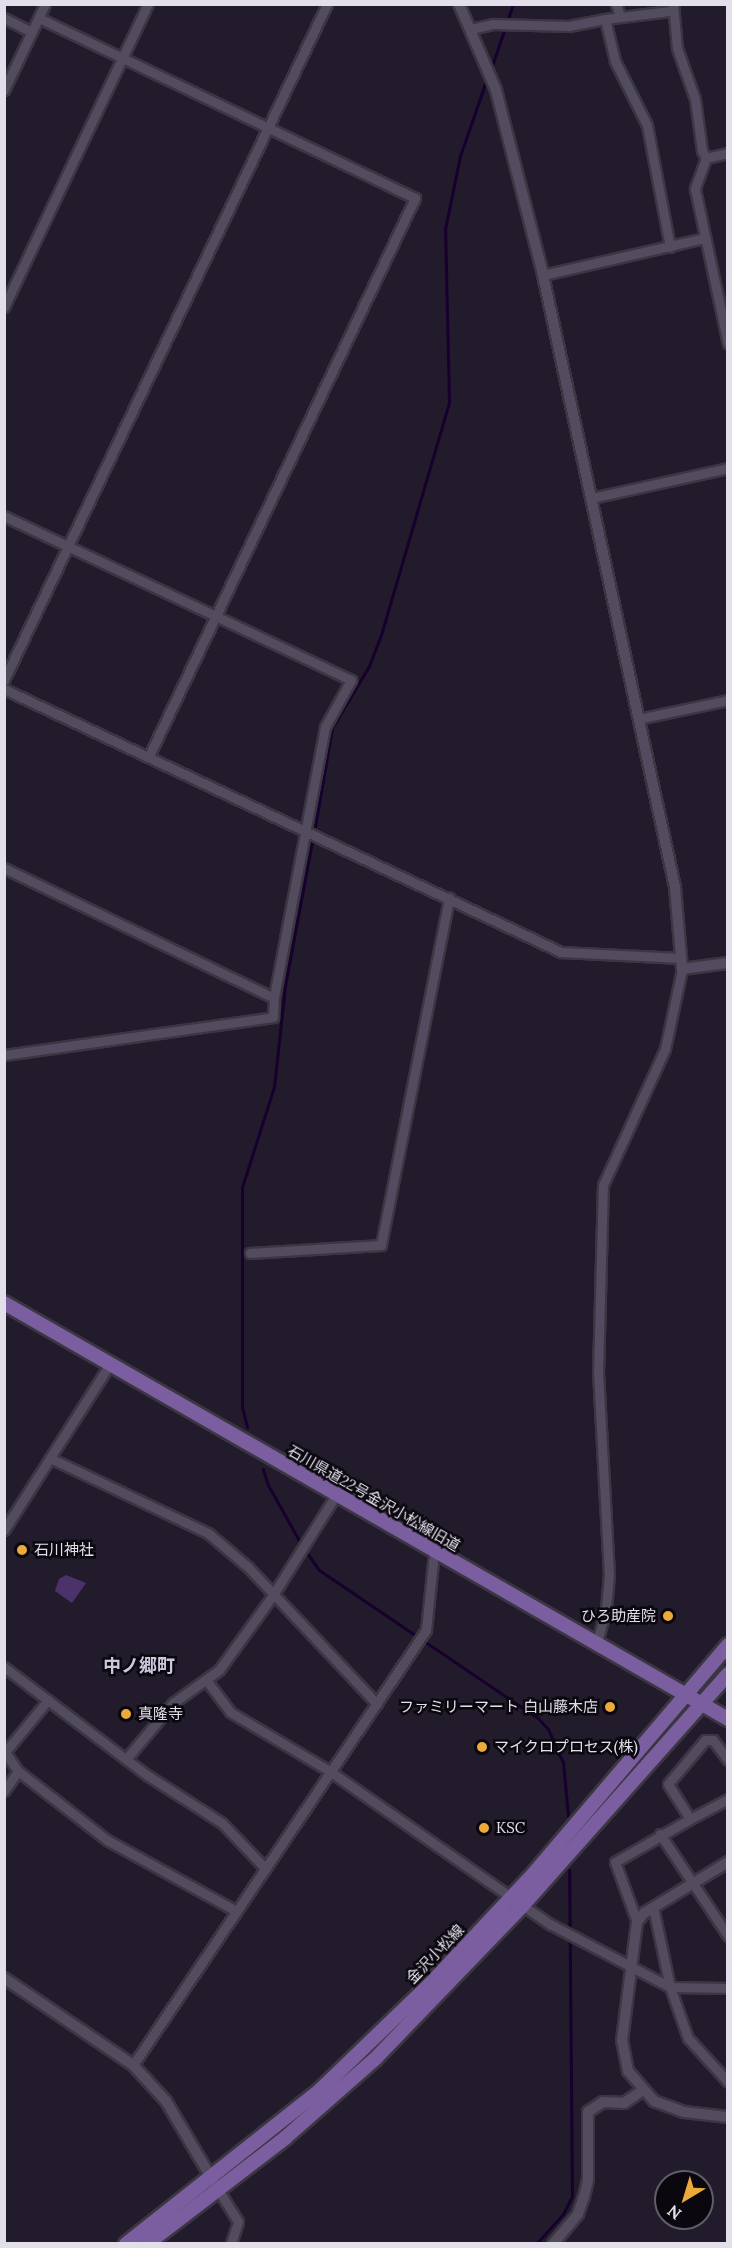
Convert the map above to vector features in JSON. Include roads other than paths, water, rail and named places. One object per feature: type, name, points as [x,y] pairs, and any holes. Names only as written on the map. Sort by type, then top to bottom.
[{"type":"main road","name":"石川県道22号金沢小松線旧道","points":[[4,1303],[596,1646],[728,1719]]},
{"type":"main road","name":"金沢小松線","points":[[147,2244],[216,2185],[320,2090],[430,1984],[512,1896],[728,1645]]},
{"type":"main road","name":"金沢小松線","points":[[126,2244],[216,2185],[375,2059],[523,1905],[703,1705],[728,1674]]},
{"type":"street","points":[[4,90],[45,4]]},
{"type":"street","points":[[4,307],[148,4]]},
{"type":"street","points":[[4,680],[70,547],[327,4]]},
{"type":"street","points":[[459,4],[496,90],[543,275],[675,887],[681,964],[665,1049],[603,1185],[598,1374],[609,1575],[606,1609],[596,1646]]},
{"type":"street","points":[[616,4],[620,16]]},
{"type":"street","points":[[471,28],[502,24],[569,26],[671,8],[677,48],[695,99],[702,151],[706,158],[695,189],[728,344]]},
{"type":"street","points":[[4,18],[32,32]]},
{"type":"street","points":[[39,18],[415,198],[149,756]]},
{"type":"street","points":[[605,19],[615,62],[647,125],[670,248]]},
{"type":"street","points":[[706,158],[728,153]]},
{"type":"street","points":[[543,275],[670,248],[704,238]]},
{"type":"street","points":[[592,498],[728,468]]},
{"type":"street","points":[[4,516],[351,680],[325,727],[304,829],[274,998],[273,1017],[4,1055]]},
{"type":"street","points":[[4,689],[561,952],[681,964],[728,963]]},
{"type":"street","points":[[638,719],[728,700]]},
{"type":"street","points":[[4,868],[274,998]]},
{"type":"street","points":[[250,1253],[381,1245],[448,898]]},
{"type":"street","points":[[4,1530],[110,1364]]},
{"type":"street","points":[[50,1458],[208,1533],[273,1595],[377,1704]]},
{"type":"street","points":[[126,1759],[173,1703],[207,1681],[219,1670],[273,1595],[336,1495]]},
{"type":"street","points":[[133,2065],[426,1630],[434,1552]]},
{"type":"street","points":[[4,1667],[126,1759],[222,1823],[265,1868]]},
{"type":"street","points":[[207,1681],[230,1712],[331,1772],[558,1929],[670,1987],[728,1988]]},
{"type":"street","points":[[48,1700],[5,1752],[18,1771],[107,1840],[236,1911]]},
{"type":"street","points":[[690,1819],[668,1784],[705,1740],[713,1740],[728,1760]]},
{"type":"street","points":[[4,1791],[18,1771]]},
{"type":"street","points":[[728,1799],[660,1834],[615,1862],[637,1922],[622,2040],[628,2071],[642,2091],[654,2101],[684,2112],[728,2117]]},
{"type":"street","points":[[660,1834],[695,1882],[728,1936]]},
{"type":"street","points":[[637,1922],[653,1907],[728,1862]]},
{"type":"street","points":[[653,1907],[670,1987],[688,2038],[728,2082]]},
{"type":"street","points":[[4,1978],[133,2065],[166,2101],[238,2222],[231,2244]]},
{"type":"street","points":[[553,2244],[578,2214],[584,2197],[588,2180],[588,2112],[603,2102],[624,2103],[642,2091]]},
{"type":"waterway","points":[[493,63],[513,4]]},
{"type":"waterway","points":[[315,827],[332,728],[369,666],[381,635],[449,402],[445,229],[460,156],[486,81]]},
{"type":"waterway","points":[[247,1427],[242,1407],[242,1187],[274,1087],[285,986],[312,842]]},
{"type":"waterway","points":[[263,1469],[268,1485],[301,1544]]},
{"type":"waterway","points":[[305,1550],[319,1570],[538,1718],[548,1729],[563,1762],[568,1816]]},
{"type":"waterway","points":[[536,2244],[563,2214],[572,2196],[569,1870]]},
{"type":"place","name":"石川神社","points":[[22,1550]]},
{"type":"place","name":"ひろ助産院","points":[[668,1616]]},
{"type":"place","name":"ファミリーマート 白山藤木店","points":[[610,1707]]},
{"type":"place","name":"真隆寺","points":[[126,1714]]},
{"type":"place","name":"マイクロプロセス(株)","points":[[482,1747]]},
{"type":"place","name":"KSC","points":[[484,1828]]},
{"type":"district","name":"中ノ郷町","points":[[139,1666]]}]
